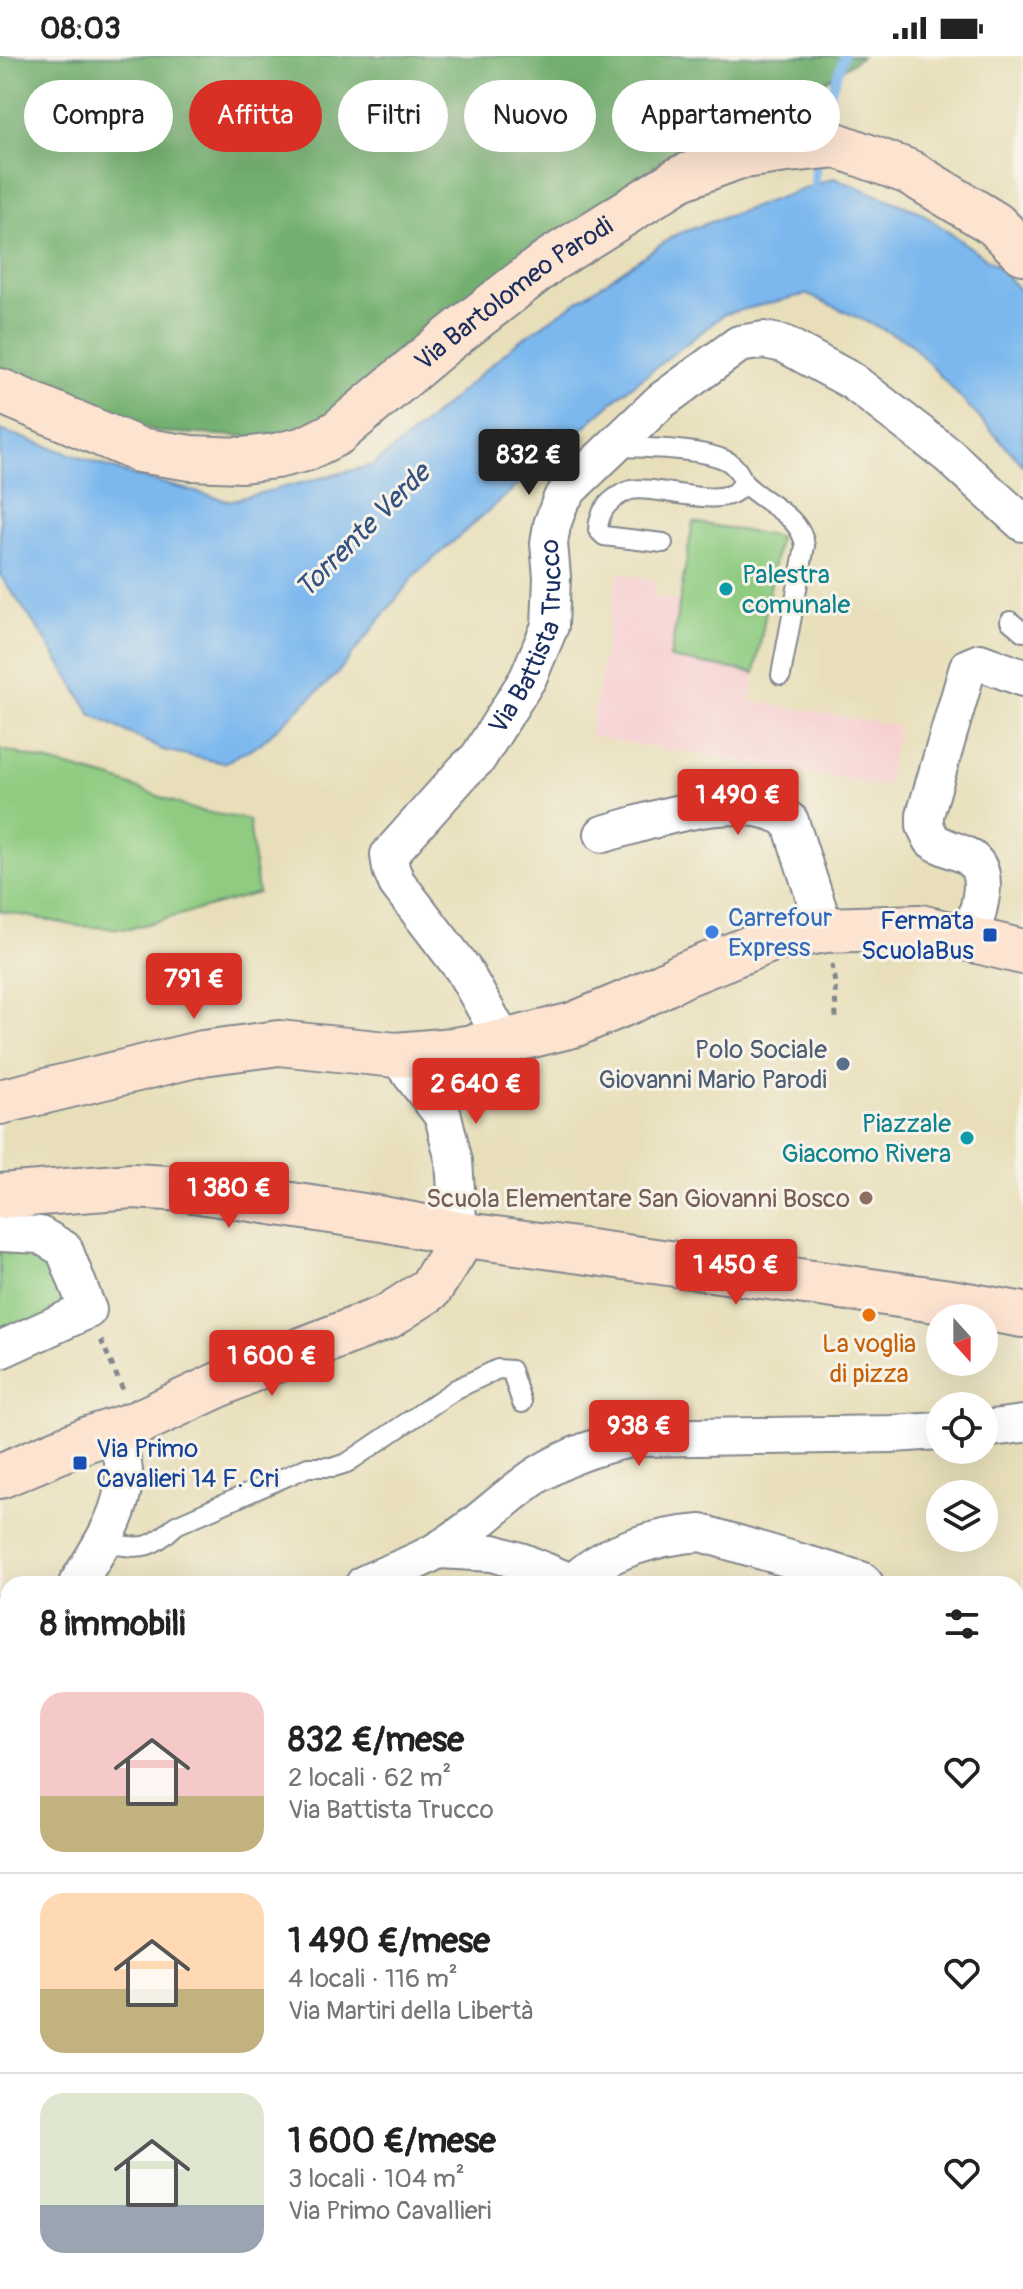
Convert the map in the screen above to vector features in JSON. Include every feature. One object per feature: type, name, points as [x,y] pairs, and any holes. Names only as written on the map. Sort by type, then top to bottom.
[{"type":"main road","name":"Via Bartolomeo Parodi","points":[[0,391],[139,450],[191,458],[242,460],[305,449],[337,433],[444,343],[549,261],[681,178],[737,157],[786,150],[836,145],[909,172],[995,224],[1023,252]]},
{"type":"main road","points":[[0,1102],[203,1053],[279,1043],[396,1055],[504,1042],[573,1025],[683,975],[773,939],[825,930],[920,927],[1023,952]]},
{"type":"main road","points":[[0,1196],[132,1186],[186,1189],[383,1219],[459,1234],[1023,1315]]},
{"type":"main road","points":[[0,1476],[125,1427],[255,1368],[387,1317],[430,1289],[453,1253],[459,1234]]},
{"type":"street","name":"Via Battista Trucco","points":[[504,1042],[463,969],[397,883],[389,855],[478,758],[528,678],[550,626],[552,577],[549,543],[555,513],[571,487],[661,401],[739,344],[773,341],[852,381],[948,455],[1023,523]]},
{"type":"street","points":[[971,938],[983,878],[980,867],[967,856],[932,840],[925,826],[925,815],[968,667],[980,662],[1023,678]]},
{"type":"street","points":[[603,834],[707,808],[758,807],[771,810],[790,821],[825,930]]},
{"type":"street","points":[[396,1055],[443,1116],[454,1161],[459,1234]]},
{"type":"street","points":[[0,1233],[40,1235],[64,1249],[88,1310],[0,1350]]},
{"type":"street","points":[[998,1427],[1023,1424]]},
{"type":"street","points":[[82,1576],[117,1511],[124,1474],[125,1427]]},
{"type":"street","points":[[382,1576],[439,1550],[539,1474],[608,1443],[636,1438],[926,1432]]},
{"type":"street","points":[[583,1576],[597,1565],[639,1545],[676,1535],[701,1533],[847,1576]]},
{"type":"street","points":[[439,1550],[493,1553],[554,1576]]},
{"type":"lane","points":[[614,446],[673,449],[721,459],[736,469],[743,482],[757,495],[776,506],[794,523],[804,538],[805,546],[781,675]]},
{"type":"lane","points":[[663,543],[604,536],[598,530],[603,509],[622,493],[633,489],[718,497],[736,493],[743,482]]},
{"type":"lane","points":[[101,1543],[144,1548],[176,1525],[308,1467],[334,1467],[347,1463],[456,1389],[498,1369],[511,1370],[522,1403]]},
{"type":"path","points":[[825,930],[835,984],[836,1018]]},
{"type":"path","points":[[88,1310],[125,1427]]},
{"type":"shaded area","points":[[618,573],[656,580],[654,597],[679,601],[670,658],[755,673],[751,701],[898,726],[887,787],[590,736]]},
{"type":"green space","points":[[0,56],[862,56],[827,80],[612,80],[612,152],[675,152],[516,268],[320,427],[258,437],[159,432],[29,384],[0,379]]},
{"type":"green space","name":"Palestra comunale","points":[[693,522],[779,537],[755,673],[670,658]]},
{"type":"green space","points":[[0,749],[113,779],[195,810],[249,820],[258,893],[129,929],[78,926],[0,911]]},
{"type":"green space","points":[[0,1233],[40,1235],[88,1310],[0,1350]]},
{"type":"water","name":"Torrente Verde","points":[[834,178],[920,212],[998,267],[1023,294],[1023,465],[908,341],[807,294],[725,314],[624,392],[416,574],[336,675],[261,743],[224,763],[163,750],[92,715],[43,636],[0,575],[0,430],[128,474],[229,501],[373,465],[516,343],[675,235]]},
{"type":"waterway","points":[[835,80],[844,56]]},
{"type":"waterway","points":[[814,196],[816,159]]},
{"type":"place","name":"Palestra comunale","points":[[726,589]]},
{"type":"place","name":"Carrefour Express","points":[[712,932]]},
{"type":"place","name":"Fermata ScuolaBus","points":[[990,935]]},
{"type":"place","name":"Polo Sociale Giovanni Mario Parodi","points":[[843,1064]]},
{"type":"place","name":"Piazzale Giacomo Rivera","points":[[967,1138]]},
{"type":"place","name":"Scuola Elementare San Giovanni Bosco","points":[[866,1198]]},
{"type":"place","name":"La voglia di pizza","points":[[869,1315]]},
{"type":"place","name":"Via Primo Cavalieri 14 F. Cri","points":[[80,1463]]}]
